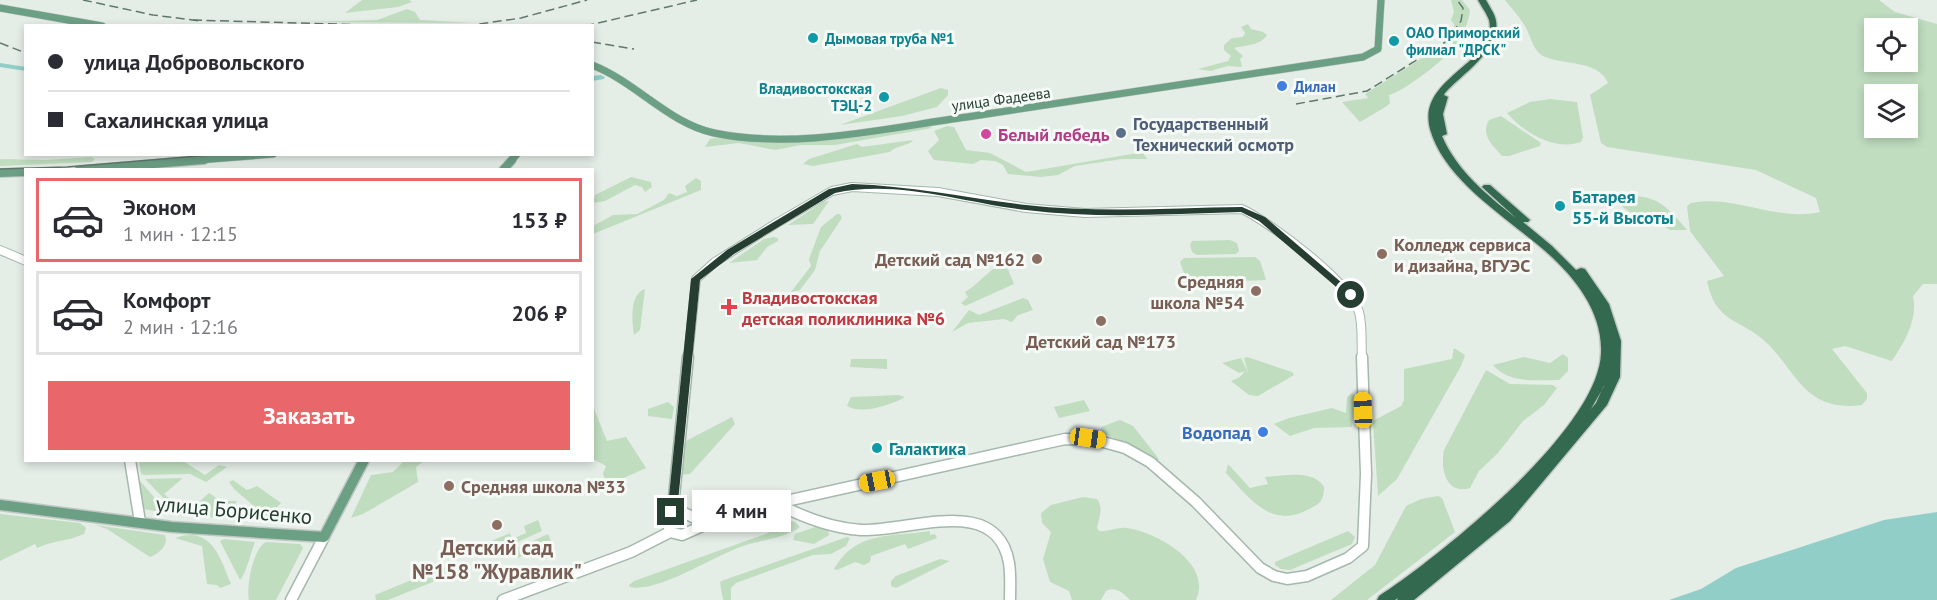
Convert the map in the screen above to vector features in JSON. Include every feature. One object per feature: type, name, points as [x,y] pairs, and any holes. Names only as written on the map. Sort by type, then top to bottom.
[{"type":"highway","points":[[1384,600],[1430,568],[1497,510],[1558,444],[1591,401],[1601,380],[1607,357],[1603,324],[1582,284],[1548,247],[1463,174],[1443,150],[1434,128],[1432,112],[1441,90],[1478,57],[1491,39],[1494,23],[1482,0]]},
{"type":"highway","points":[[1404,600],[1438,575],[1505,517],[1601,405],[1612,385],[1617,360],[1612,325],[1604,304],[1591,283],[1556,246],[1470,173],[1444,139],[1440,122],[1444,98],[1457,81],[1487,55],[1498,40],[1500,32],[1498,18],[1487,0]]},
{"type":"main road","name":"улица Фадеева","points":[[594,67],[606,70],[680,119],[712,133],[768,136],[834,134],[1035,108],[1363,57],[1378,49],[1381,0]]},
{"type":"main road","points":[[0,8],[91,24]]},
{"type":"main road","points":[[103,168],[249,156]]},
{"type":"main road","points":[[505,168],[515,156]]},
{"type":"main road","points":[[0,173],[24,172]]},
{"type":"main road","points":[[670,532],[668,523],[672,517],[696,279],[715,262],[777,223],[842,188],[908,189],[1026,208],[1084,213],[1242,209],[1262,219],[1346,288],[1359,312],[1365,542],[1355,553],[1297,580],[1277,578],[1260,568],[1163,471],[1137,452],[1107,441],[1065,439],[910,475],[737,511],[693,517],[684,513],[672,517]]},
{"type":"main road","points":[[0,250],[24,260]]},
{"type":"main road","name":"улица Борисенко","points":[[130,462],[140,522]]},
{"type":"main road","points":[[291,600],[363,462]]},
{"type":"main road","points":[[774,502],[806,515],[862,530],[955,520],[983,524],[996,532],[1008,553],[1010,600]]},
{"type":"main road","name":"улица Борисенко","points":[[0,505],[172,527],[324,537]]},
{"type":"main road","points":[[503,600],[631,552],[670,532],[682,535],[737,511]]},
{"type":"main road","points":[[692,530],[695,525],[693,517]]},
{"type":"green space","points":[[362,0],[409,0],[412,2],[398,7],[345,13]]},
{"type":"green space","points":[[1451,0],[1462,0],[1470,10],[1466,28],[1458,43],[1441,61],[1406,87],[1389,95],[1390,103],[1387,106],[1360,122],[1342,102],[1368,98],[1365,94],[1449,41],[1454,34],[1454,24],[1451,20],[1454,12]]},
{"type":"green space","points":[[1505,0],[1879,0],[1895,12],[1916,18],[1864,18],[1864,72],[1918,72],[1918,19],[1937,24],[1937,284],[1923,284],[1913,296],[1912,322],[1906,338],[1892,361],[1845,346],[1832,349],[1867,393],[1867,399],[1862,405],[1843,406],[1828,403],[1816,397],[1806,389],[1768,344],[1723,313],[1711,295],[1707,281],[1724,276],[1690,231],[1687,206],[1691,203],[1723,202],[1788,214],[1804,214],[1820,212],[1816,198],[1756,170],[1607,147],[1601,143],[1590,95],[1608,83],[1597,70],[1541,55],[1523,23]]},
{"type":"green space","points":[[407,9],[415,12],[420,20],[473,23],[309,22],[377,20]]},
{"type":"green space","points":[[1248,24],[1251,29],[1267,35],[1256,43],[1234,48],[1243,56],[1240,59],[1242,67],[1228,66],[1210,71],[1198,69],[1228,61],[1231,56],[1224,50],[1224,45],[1232,38],[1243,37],[1245,33],[1241,27]]},
{"type":"green space","points":[[941,88],[948,90],[948,95],[937,107],[902,116],[840,125]]},
{"type":"green space","points":[[1550,99],[1577,102],[1583,137],[1581,142],[1561,144],[1551,142],[1531,133],[1507,113],[1530,102]]},
{"type":"green space","points":[[1501,116],[1541,143],[1540,146],[1502,156],[1489,140],[1486,131],[1489,120]]},
{"type":"green space","points":[[929,126],[932,128],[835,145],[801,145],[775,150],[739,143],[705,147],[710,139],[716,138],[775,143],[860,137]]},
{"type":"green space","points":[[947,126],[954,127],[966,150],[990,153],[1026,172],[1138,153],[1143,153],[1147,159],[1122,159],[1075,166],[1058,175],[1041,177],[1008,174],[1003,165],[995,161],[981,160],[973,164],[934,160],[928,151],[939,140],[934,131]]},
{"type":"green space","points":[[913,140],[890,152],[813,166],[803,164],[809,159],[857,144],[862,147]]},
{"type":"green space","points":[[91,157],[95,159],[92,162],[0,166],[0,159],[46,160]]},
{"type":"green space","points":[[631,177],[651,182],[652,187],[645,192],[642,187],[635,185],[605,201],[594,203],[595,195]]},
{"type":"green space","points":[[696,178],[701,181],[701,190],[594,234],[594,225],[613,215],[637,214],[664,200],[669,193],[677,196],[687,192],[685,186]]},
{"type":"green space","points":[[1608,195],[1645,197],[1653,200],[1669,210],[1687,230],[1670,230],[1651,218],[1629,212]]},
{"type":"green space","points":[[829,201],[813,224],[788,225],[823,202]]},
{"type":"green space","points":[[840,214],[842,218],[820,251],[815,270],[800,290],[791,292],[811,266],[809,259],[821,227]]},
{"type":"green space","points":[[778,238],[778,241],[767,247],[757,260],[729,263],[764,239]]},
{"type":"green space","points":[[1230,240],[1237,243],[1239,251],[1236,254],[1197,255],[1192,252],[1190,245],[1192,241]]},
{"type":"green space","points":[[1001,252],[1014,284],[965,306],[961,303],[968,297],[965,292],[995,268],[989,258]]},
{"type":"green space","points":[[1255,257],[1260,261],[1266,280],[1191,283],[1187,281],[1180,262],[1184,258]]},
{"type":"green space","points":[[645,289],[640,330],[634,335],[632,316],[634,302],[636,296]]},
{"type":"green space","points":[[1023,298],[1028,300],[1033,310],[1018,315],[1012,322],[1004,319],[968,323],[952,332],[969,310],[979,315]]},
{"type":"green space","points":[[1454,348],[1465,355],[1461,366],[1397,479],[1378,496],[1373,421],[1401,406],[1404,400],[1404,369],[1452,359]]},
{"type":"green space","points":[[1563,354],[1568,358],[1568,371],[1559,380],[1515,378],[1493,365],[1524,357],[1550,363]]},
{"type":"green space","points":[[1241,358],[1248,373],[1244,358],[1292,372],[1294,375],[1258,396],[1249,395],[1231,381],[1240,377],[1245,371],[1239,373],[1222,363]]},
{"type":"green space","points":[[851,359],[887,359],[887,369],[850,367]]},
{"type":"green space","points":[[1486,370],[1510,384],[1553,385],[1557,388],[1544,405],[1523,421],[1498,453],[1479,471],[1470,488],[1455,488],[1446,479],[1443,465],[1444,450]]},
{"type":"green space","points":[[1352,393],[1355,396],[1352,427],[1314,428],[1290,436],[1274,424],[1332,408],[1346,413],[1347,397]]},
{"type":"green space","points":[[898,395],[905,397],[876,408],[860,410],[847,406],[851,397]]},
{"type":"green space","points":[[1084,400],[1090,411],[1059,418],[1054,407]]},
{"type":"green space","points":[[668,402],[674,407],[672,419],[648,416],[648,409]]},
{"type":"green space","points":[[594,409],[607,441],[626,437],[646,468],[608,485],[603,474],[606,466],[594,460]]},
{"type":"green space","points":[[732,417],[735,424],[690,474],[680,475],[682,443]]},
{"type":"green space","points":[[1120,420],[1133,426],[1159,459],[1157,461],[1133,446],[1102,433],[1101,427]]},
{"type":"green space","points":[[139,462],[185,462],[205,475],[219,465],[227,467],[206,482],[190,474],[141,474]]},
{"type":"green space","points":[[403,462],[423,462],[416,467],[418,482],[363,514],[351,518],[371,475],[393,472]]},
{"type":"green space","points":[[1228,464],[1250,488],[1268,484],[1265,477],[1297,475],[1319,481],[1324,487],[1323,496],[1315,506],[1294,515],[1282,516],[1272,513],[1252,501],[1243,492],[1226,473]]},
{"type":"green space","points":[[183,478],[164,494],[177,505],[185,504],[182,517],[145,479]]},
{"type":"green space","points":[[139,480],[168,513],[143,509]]},
{"type":"green space","points":[[233,480],[247,490],[257,486],[281,503],[273,511],[288,524],[272,522],[234,489],[229,482]]},
{"type":"green space","points":[[209,493],[221,501],[237,501],[234,506],[245,517],[252,513],[257,520],[189,516],[190,502],[198,503]]},
{"type":"green space","points":[[1438,496],[1442,498],[1455,532],[1367,600],[1331,600],[1375,565],[1406,506],[1421,499]]},
{"type":"green space","points":[[1083,497],[1097,499],[1099,503],[1097,528],[1099,531],[1127,528],[1139,531],[1166,543],[1179,552],[1196,574],[1199,586],[1196,600],[1130,600],[1113,589],[1106,591],[1101,600],[1072,600],[1069,591],[1050,582],[1043,559],[1051,532],[1042,523],[1041,513],[1051,505]]},
{"type":"green space","points":[[0,514],[80,523],[86,528],[84,534],[37,548],[35,544],[0,561]]},
{"type":"green space","points":[[773,516],[795,522],[800,527],[788,534],[731,551],[656,585],[630,587],[629,585],[634,581],[771,532],[774,527]]},
{"type":"green space","points":[[538,520],[542,531],[491,554],[487,543],[510,533],[512,539],[526,533],[524,526]]},
{"type":"green space","points":[[95,525],[165,535],[166,542],[157,554],[150,557],[107,529]]},
{"type":"green space","points":[[815,527],[828,530],[829,535],[814,544],[793,540],[795,534]]},
{"type":"green space","points":[[930,531],[930,535],[935,534],[937,538],[908,549],[905,544],[871,556],[870,562],[864,565],[855,562],[837,570],[834,569],[843,556],[864,541],[889,535]]},
{"type":"green space","points":[[1348,531],[1355,537],[1352,544],[1290,570],[1281,569],[1275,565],[1275,562]]},
{"type":"green space","points":[[548,534],[552,544],[518,558],[515,549]]},
{"type":"green space","points":[[187,535],[206,540],[218,554],[231,584],[220,588],[217,585],[207,584],[202,546],[175,538]]},
{"type":"green space","points":[[847,537],[850,538],[846,546],[831,554],[813,555],[736,583],[731,588],[731,600],[723,600],[720,582]]},
{"type":"green space","points":[[224,539],[255,542],[240,580],[220,541]]},
{"type":"green space","points":[[266,542],[300,544],[303,548],[276,600],[249,600],[254,560],[261,546]]},
{"type":"green space","points":[[940,559],[950,561],[896,588],[891,586],[891,581],[896,576]]},
{"type":"green space","points":[[448,565],[450,575],[388,600],[376,600],[375,595]]},
{"type":"water","points":[[1937,512],[1937,600],[1669,600],[1701,589],[1736,568],[1884,520]]},
{"type":"waterway","points":[[0,65],[24,69]]},
{"type":"waterway","points":[[594,79],[601,77]]},
{"type":"tram line","points":[[34,168],[198,156]]},
{"type":"tram line","points":[[0,169],[24,168]]},
{"type":"railway","points":[[83,0],[153,15],[193,20]]},
{"type":"railway","points":[[480,24],[521,18],[587,0]]},
{"type":"railway","points":[[594,24],[697,0]]},
{"type":"railway","points":[[1296,104],[1367,91],[1447,41],[1461,21],[1463,8],[1457,0]]},
{"type":"railway","points":[[193,20],[333,24]]},
{"type":"railway","points":[[193,20],[201,21]]},
{"type":"railway","points":[[594,42],[634,49]]},
{"type":"railway","points":[[0,43],[24,52]]},
{"type":"place","name":"Дымовая труба №1","points":[[813,38]]},
{"type":"place","name":"ОАО Приморский филиал \"ДРСК\"","points":[[1394,41]]},
{"type":"place","name":"Дилан","points":[[1282,86]]},
{"type":"place","name":"Владивостокская ТЭЦ-2","points":[[884,97]]},
{"type":"place","name":"Государственный Технический осмотр","points":[[1121,133]]},
{"type":"place","name":"Белый лебедь","points":[[986,134]]},
{"type":"place","name":"Батарея 55-й Высоты","points":[[1560,206]]},
{"type":"place","name":"Колледж сервиса и дизайна, ВГУЭС","points":[[1382,254]]},
{"type":"place","name":"Детский сад №162","points":[[1037,259]]},
{"type":"place","name":"Средняя школа №54","points":[[1256,291]]},
{"type":"place","name":"Владивостокская детская поликлиника №6","points":[[729,307]]},
{"type":"place","name":"Детский сад №173","points":[[1101,321]]},
{"type":"place","name":"Водопад","points":[[1263,432]]},
{"type":"place","name":"Галактика","points":[[877,448]]},
{"type":"place","name":"Средняя школа №33","points":[[449,486]]},
{"type":"place","name":"Детский сад №158 \"Журавлик\"","points":[[497,525]]},
{"type":"route","points":[[671,512],[691,333],[694,282],[701,273],[730,252],[832,191],[868,186],[899,188],[938,192],[1026,208],[1084,213],[1242,209],[1254,214],[1279,232],[1346,288],[1351,295]]}]
